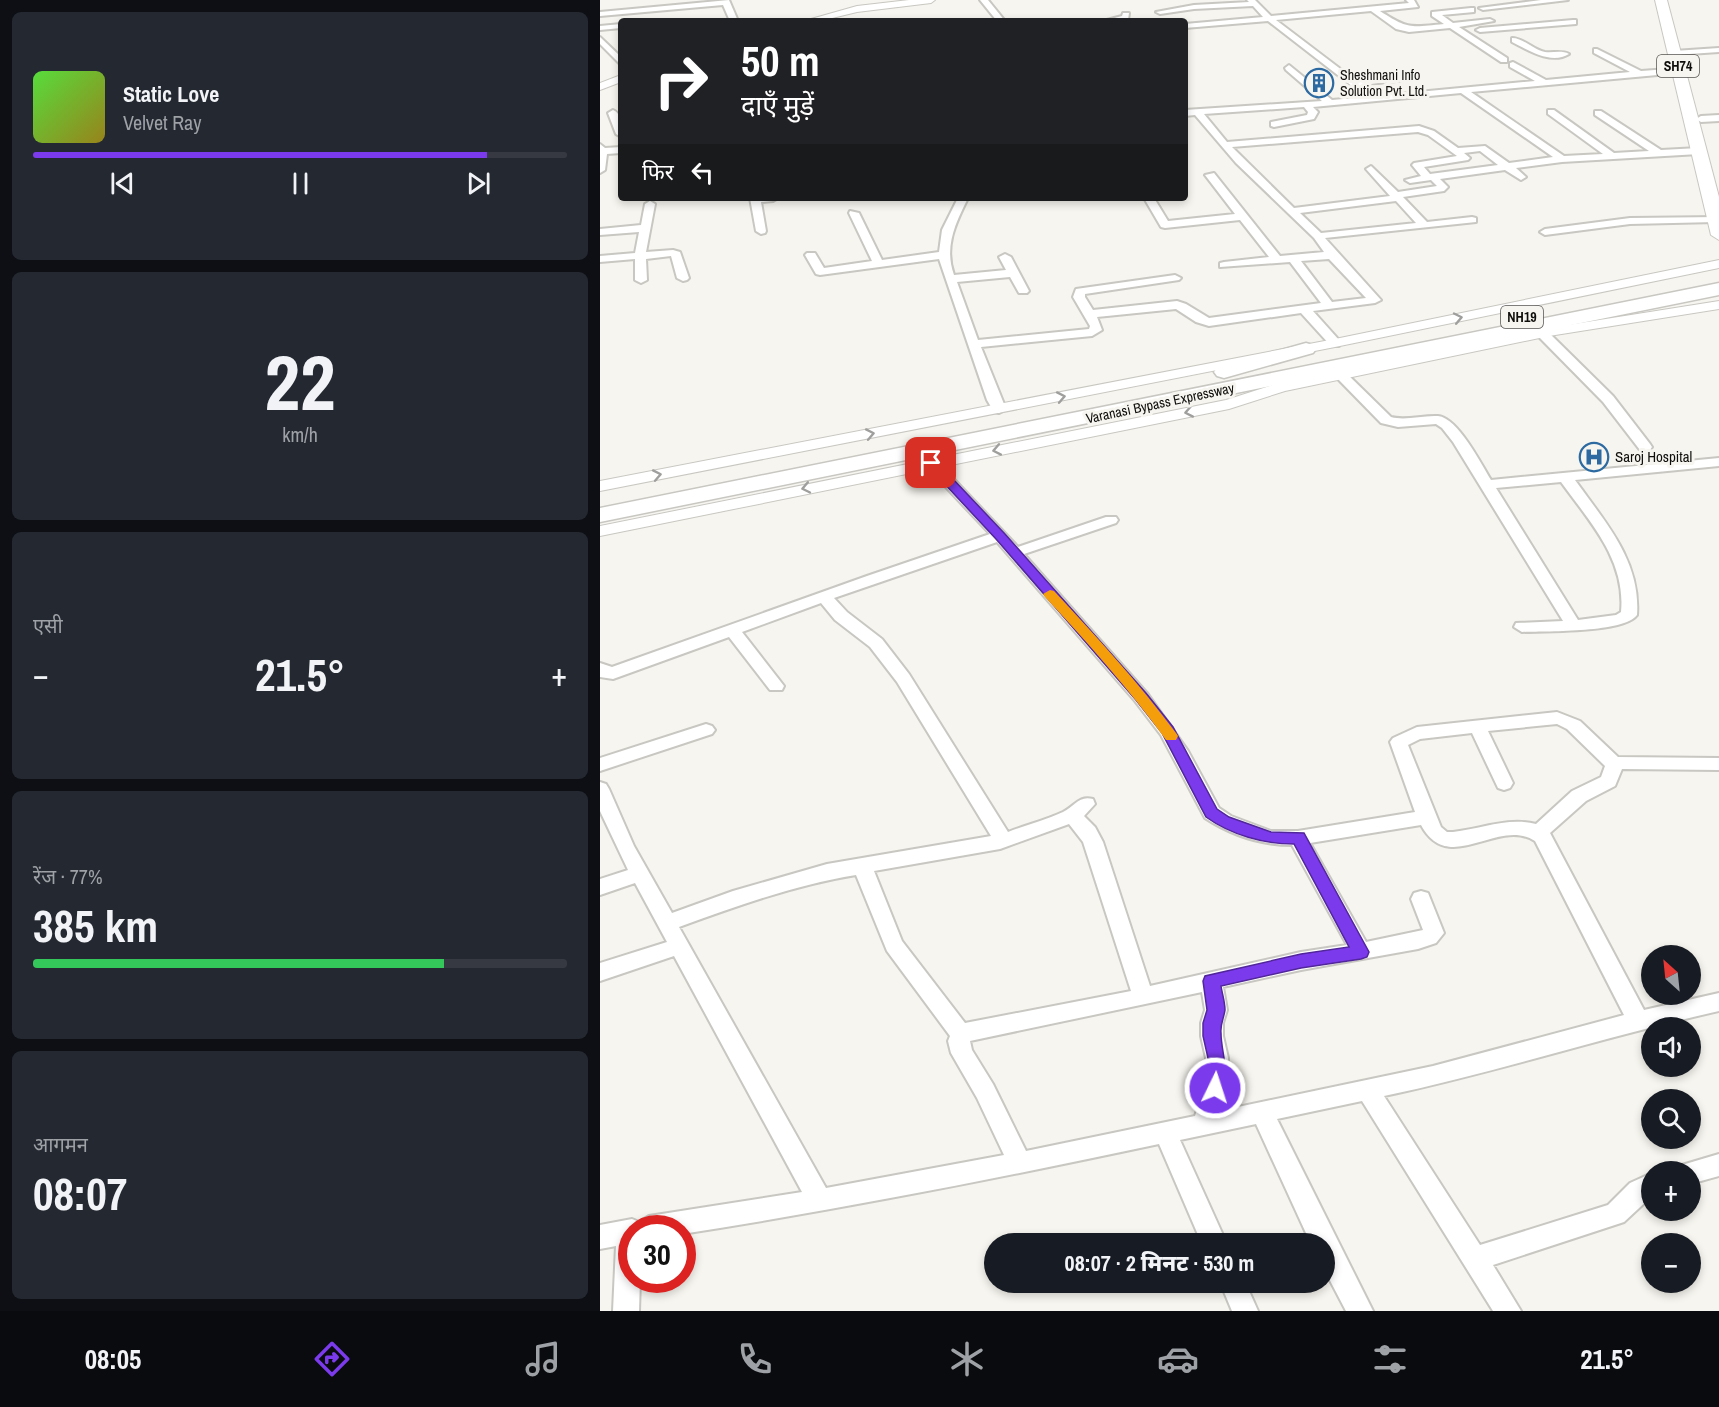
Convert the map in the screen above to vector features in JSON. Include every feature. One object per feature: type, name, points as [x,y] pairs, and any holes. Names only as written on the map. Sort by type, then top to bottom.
[{"type":"highway","name":"Varanasi Bypass Expressway","points":[[600,515],[1185,397],[1328,358],[1719,279]]},
{"type":"highway","name":"Varanasi Bypass Expressway","points":[[600,500],[1165,388],[1719,289]]},
{"type":"highway","points":[[1185,397],[1282,387]]},
{"type":"main road","name":"SH74","points":[[1664,3],[1678,53],[1701,119],[1719,189]]},
{"type":"main road","name":"SH74","points":[[1678,53],[1679,70],[1717,227]]},
{"type":"street","points":[[662,8],[669,0]]},
{"type":"street","points":[[821,18],[858,9],[931,0]]},
{"type":"street","points":[[984,0],[999,18]]},
{"type":"street","points":[[1188,26],[1415,5],[1410,0]]},
{"type":"street","points":[[1471,0],[1483,8]]},
{"type":"street","points":[[1504,60],[1435,14],[1521,2],[1562,0]]},
{"type":"street","points":[[600,14],[725,1],[733,18]]},
{"type":"street","points":[[1160,12],[1256,2],[1269,18],[1374,99]]},
{"type":"street","points":[[1521,2],[1559,23]]},
{"type":"street","points":[[1374,10],[1405,30],[1490,21]]},
{"type":"street","points":[[1471,10],[1502,28]]},
{"type":"street","points":[[1461,33],[1572,22]]},
{"type":"street","points":[[600,28],[618,26]]},
{"type":"street","points":[[600,39],[617,54]]},
{"type":"street","points":[[1515,40],[1572,67]]},
{"type":"street","points":[[1678,53],[1719,50]]},
{"type":"street","points":[[1597,51],[1638,73]]},
{"type":"street","points":[[600,56],[617,54]]},
{"type":"street","points":[[1551,56],[1564,54]]},
{"type":"street","points":[[1513,65],[1543,82]]},
{"type":"street","points":[[1289,68],[1330,103]]},
{"type":"street","points":[[1188,113],[1330,103],[1679,70]]},
{"type":"street","points":[[1582,72],[1592,78]]},
{"type":"street","points":[[1354,83],[1413,76]]},
{"type":"street","points":[[600,87],[618,79]]},
{"type":"street","points":[[1463,91],[1562,159]]},
{"type":"street","points":[[1274,124],[1311,117],[1312,112],[1307,105]]},
{"type":"street","points":[[613,112],[618,126]]},
{"type":"street","points":[[1090,314],[1177,305],[1186,308],[1198,320],[1209,322],[1375,300],[1332,255],[1318,236],[1250,172],[1214,134],[1197,112]]},
{"type":"street","points":[[1551,112],[1611,155]]},
{"type":"street","points":[[1598,114],[1657,152]]},
{"type":"street","points":[[1701,119],[1719,118]]},
{"type":"street","points":[[1226,145],[1419,129],[1431,133],[1465,158],[1417,165],[1443,187],[1440,189],[1291,211]]},
{"type":"street","points":[[600,170],[601,148],[618,150]]},
{"type":"street","points":[[1457,151],[1482,148],[1521,177]]},
{"type":"street","points":[[1407,177],[1562,159],[1699,151]]},
{"type":"street","points":[[1371,169],[1425,226]]},
{"type":"street","points":[[1210,175],[1278,261]]},
{"type":"street","points":[[755,201],[761,231]]},
{"type":"street","points":[[961,201],[945,232],[943,255],[973,344],[999,409]]},
{"type":"street","points":[[1151,201],[1165,225],[1244,216]]},
{"type":"street","points":[[641,280],[640,256],[650,204]]},
{"type":"street","points":[[854,213],[879,265]]},
{"type":"street","points":[[1318,236],[1472,220]]},
{"type":"street","points":[[1545,232],[1630,221],[1717,227]]},
{"type":"street","points":[[600,232],[647,228]]},
{"type":"street","points":[[600,259],[676,254],[683,278]]},
{"type":"street","points":[[811,255],[820,272],[943,255]]},
{"type":"street","points":[[1224,265],[1332,255]]},
{"type":"street","points":[[1005,257],[1023,291]]},
{"type":"street","points":[[1294,260],[1329,306]]},
{"type":"street","points":[[600,531],[1229,404],[1282,387],[1328,358],[1719,264]]},
{"type":"street","points":[[1534,315],[1719,271]]},
{"type":"street","points":[[950,279],[1014,273]]},
{"type":"street","points":[[973,344],[1092,332],[1096,330],[1096,326],[1079,297],[1080,291],[1175,278]]},
{"type":"street","points":[[1632,318],[1719,297]]},
{"type":"street","points":[[600,486],[999,409],[1328,358],[1542,333],[1719,305]]},
{"type":"street","points":[[1304,309],[1328,358],[1381,415],[1391,422],[1438,420],[1447,425],[1572,624]]},
{"type":"street","points":[[1542,333],[1608,399],[1645,447]]},
{"type":"street","points":[[1486,485],[1719,462]]},
{"type":"street","points":[[931,463],[1000,536],[1066,613],[1098,645],[1167,731],[1212,813],[1224,821],[1270,838],[1298,838],[1426,818]]},
{"type":"street","points":[[1522,627],[1572,624],[1625,618],[1629,615],[1631,597],[1625,566],[1565,477]]},
{"type":"street","points":[[1014,553],[1110,520]]},
{"type":"street","points":[[600,669],[606,673],[613,673],[1000,536]]},
{"type":"street","points":[[825,597],[841,616],[876,643],[903,678],[1004,841]]},
{"type":"street","points":[[732,630],[776,686]]},
{"type":"street","points":[[1638,1020],[1538,833],[1534,829],[1521,828],[1444,840],[1434,832],[1426,818],[1399,742],[1416,733],[1563,719],[1577,729],[1600,754],[1615,763],[1719,764]]},
{"type":"street","points":[[1477,726],[1504,783]]},
{"type":"street","points":[[600,765],[706,730]]},
{"type":"street","points":[[1538,833],[1579,796],[1609,781],[1615,763]]},
{"type":"street","points":[[600,789],[639,874],[820,1201]]},
{"type":"street","points":[[666,923],[782,883],[862,866],[1004,841],[1079,810],[1093,842],[1143,996]]},
{"type":"street","points":[[1298,838],[1361,952]]},
{"type":"street","points":[[862,866],[894,945],[962,1035]]},
{"type":"street","points":[[600,886],[639,874]]},
{"type":"street","points":[[1020,1163],[985,1091],[962,1053],[959,1041],[968,1031],[1301,961],[1430,938],[1434,933],[1421,899]]},
{"type":"street","points":[[600,972],[679,946]]},
{"type":"street","points":[[1203,1125],[1215,1088],[1217,1058],[1212,1036],[1212,1023],[1216,1010],[1211,981]]},
{"type":"street","points":[[696,1221],[820,1201],[1020,1163],[1368,1090],[1433,1076],[1638,1020],[1719,1002]]},
{"type":"street","points":[[1368,1090],[1508,1311]]},
{"type":"street","points":[[1262,1112],[1321,1237],[1360,1311]]},
{"type":"street","points":[[1165,1133],[1210,1233]]},
{"type":"street","points":[[1701,1170],[1719,1165]]},
{"type":"street","points":[[1473,1259],[1615,1214],[1641,1190]]},
{"type":"street","points":[[600,1237],[618,1234]]},
{"type":"street","points":[[626,1311],[628,1293]]},
{"type":"street","points":[[1237,1293],[1245,1311]]},
{"type":"slow traffic","points":[[1050,594],[1098,645],[1171,736]]},
{"type":"place","name":"Sheshmani Info Solution Pvt. Ltd.","points":[[1319,83]]},
{"type":"place","name":"Saroj Hospital","points":[[1594,457]]},
{"type":"route","points":[[931,463],[1000,536],[1141,696],[1182,755],[1212,813],[1224,821],[1270,838],[1298,838],[1361,952],[1301,961],[1211,981],[1216,1010],[1212,1023],[1212,1036],[1217,1058],[1215,1088]]}]
